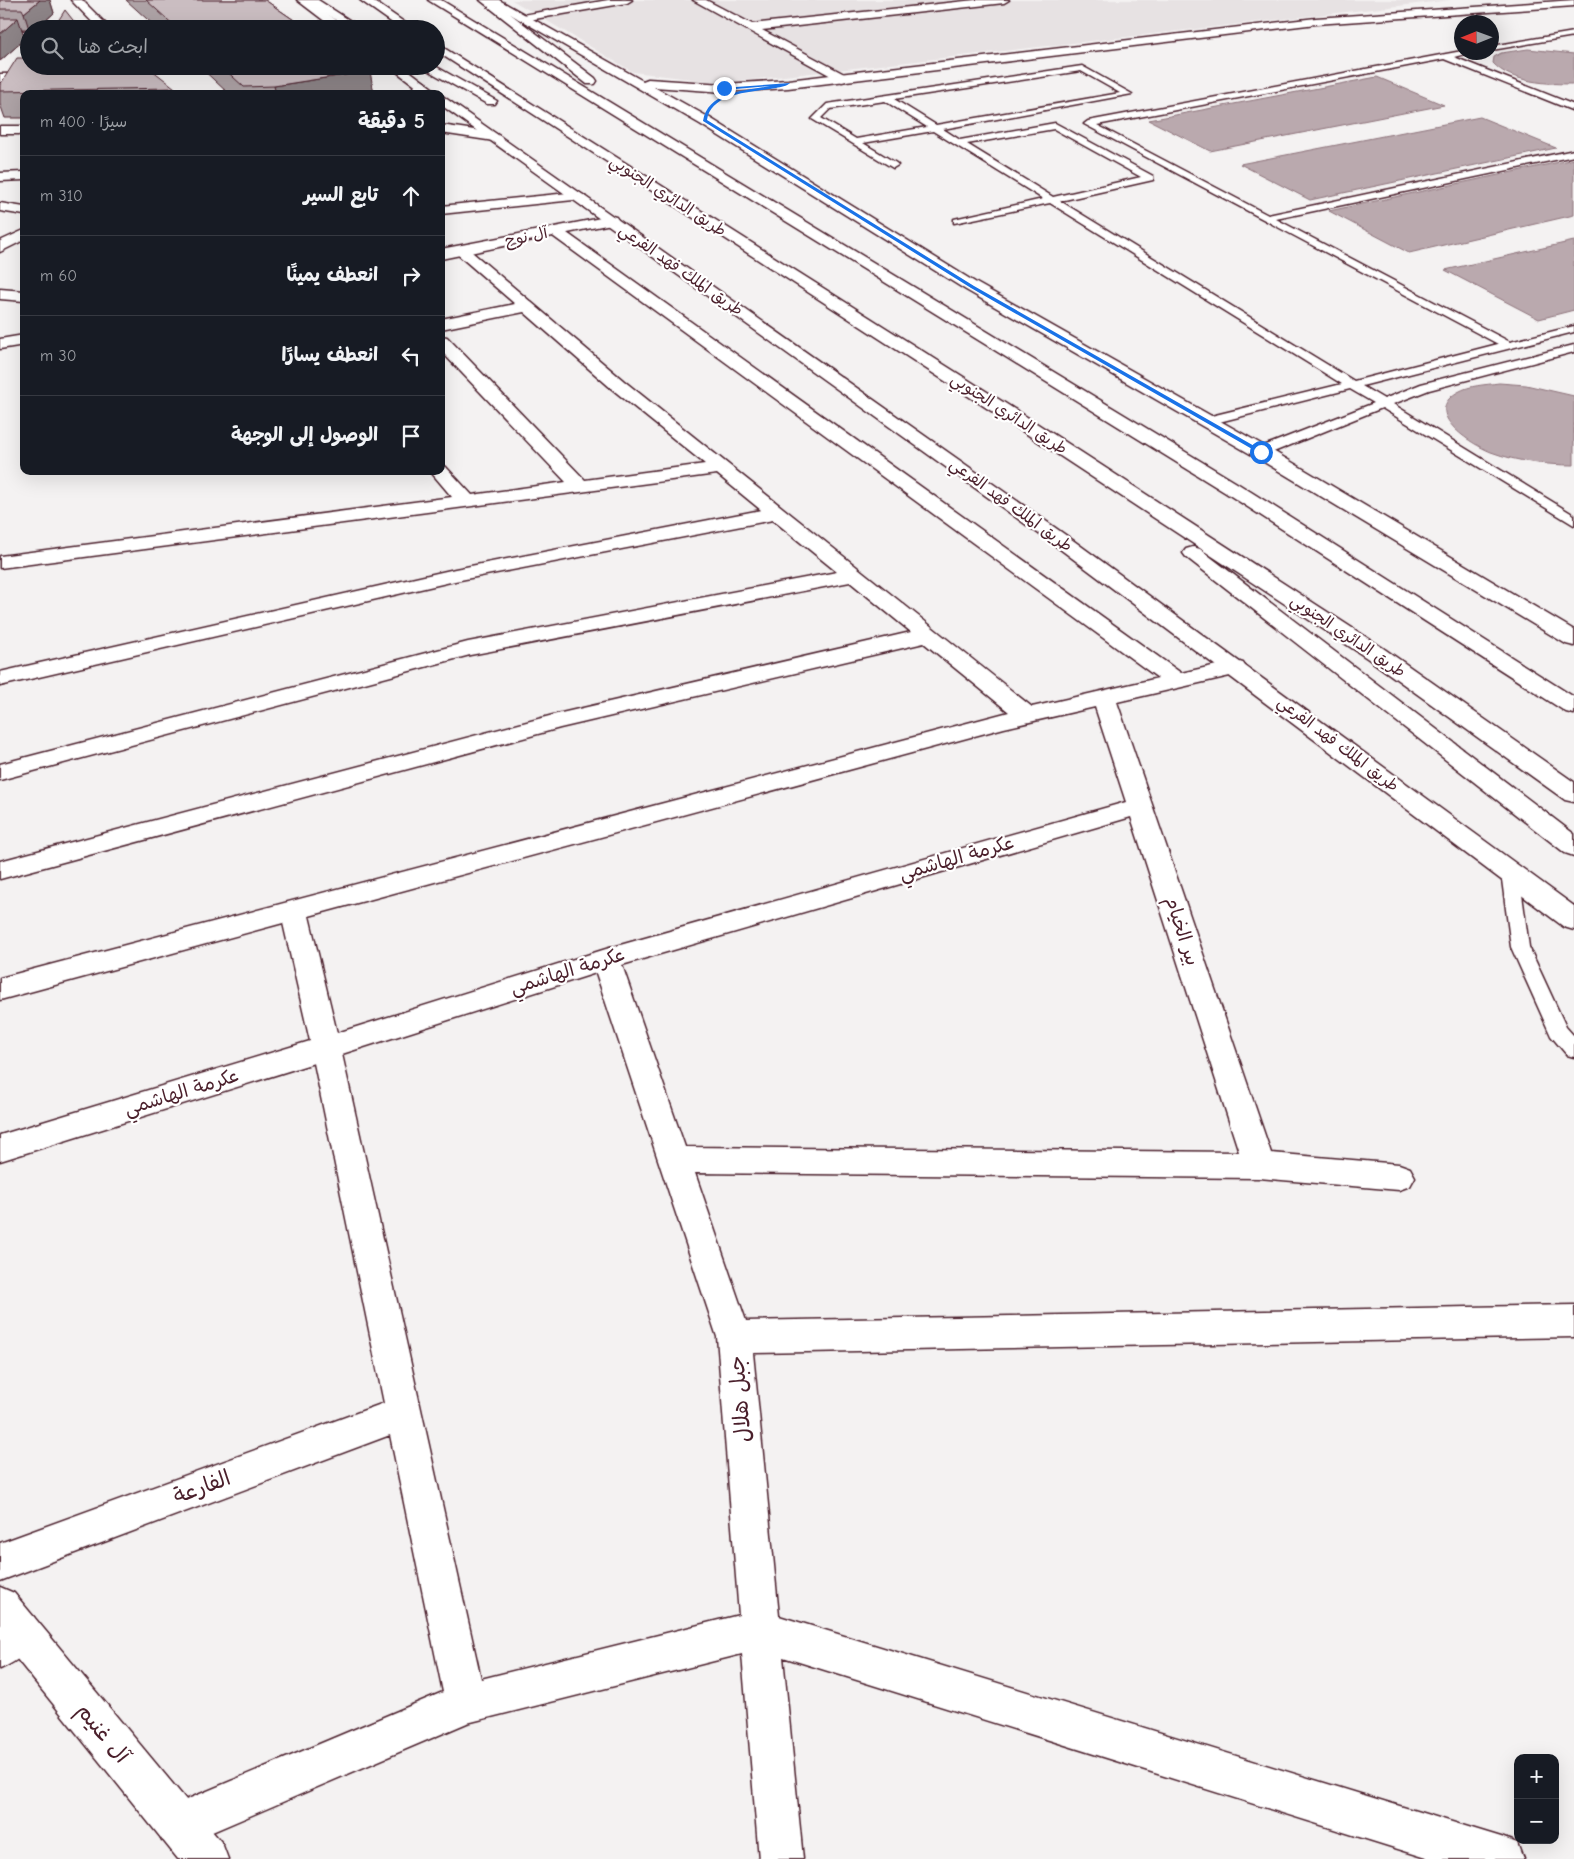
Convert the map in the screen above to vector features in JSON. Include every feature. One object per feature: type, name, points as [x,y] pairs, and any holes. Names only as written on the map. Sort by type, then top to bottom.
[{"type":"main road","points":[[76,0],[97,20]]},
{"type":"main road","points":[[302,0],[330,20]]},
{"type":"main road","points":[[310,0],[343,20]]},
{"type":"main road","points":[[364,0],[395,20]]},
{"type":"main road","points":[[433,0],[1233,489],[1574,707]]},
{"type":"main road","points":[[485,0],[552,49],[610,96],[718,175]]},
{"type":"main road","points":[[491,0],[628,76],[707,114],[972,287],[1261,452],[1574,639]]},
{"type":"main road","points":[[523,18],[628,0]]},
{"type":"main road","points":[[698,0],[842,78]]},
{"type":"main road","points":[[889,0],[912,10]]},
{"type":"main road","points":[[750,28],[1004,0]]},
{"type":"main road","points":[[1316,21],[1349,12],[1510,0]]},
{"type":"main road","points":[[628,76],[652,85],[698,88],[788,84],[1316,21],[1574,3]]},
{"type":"main road","points":[[0,34],[20,34]]},
{"type":"main road","name":"طريق الدائري الجنوبي","points":[[445,52],[1023,423],[1375,653],[1574,794]]},
{"type":"main road","points":[[404,75],[419,89]]},
{"type":"main road","points":[[443,75],[505,108]]},
{"type":"main road","points":[[1,79],[51,77]]},
{"type":"main road","points":[[720,99],[788,84]]},
{"type":"main road","name":"طريق الملك فهد الفرعي","points":[[445,102],[1059,539],[1574,920]]},
{"type":"main road","points":[[523,117],[629,171]]},
{"type":"main road","points":[[0,130],[20,130]]},
{"type":"main road","points":[[445,131],[494,137]]},
{"type":"main road","points":[[0,177],[20,176]]},
{"type":"main road","points":[[445,210],[578,196]]},
{"type":"main road","points":[[445,200],[456,209]]},
{"type":"main road","points":[[0,207],[20,210]]},
{"type":"main road","name":"آل نوح","points":[[445,253],[611,220]]},
{"type":"main road","points":[[555,231],[1178,681]]},
{"type":"main road","points":[[0,247],[20,236]]},
{"type":"main road","points":[[461,250],[618,385],[1028,715]]},
{"type":"main road","points":[[0,254],[16,255]]},
{"type":"main road","points":[[0,294],[20,296]]},
{"type":"main road","points":[[445,323],[526,307]]},
{"type":"main road","points":[[0,344],[20,341]]},
{"type":"main road","points":[[445,345],[581,486]]},
{"type":"main road","points":[[1023,423],[1574,847]]},
{"type":"main road","points":[[0,562],[722,468]]},
{"type":"main road","points":[[443,475],[467,501]]},
{"type":"main road","points":[[0,679],[456,576],[777,513]]},
{"type":"main road","points":[[1356,568],[1574,693]]},
{"type":"main road","points":[[0,772],[468,649],[854,575]]},
{"type":"main road","points":[[0,870],[557,721],[928,635]]},
{"type":"main road","points":[[0,989],[1028,715],[1235,668]]},
{"type":"main road","name":"بير الخيام","points":[[1104,698],[1259,1165]]},
{"type":"main road","name":"عكرمة الهاشمي","points":[[0,1148],[326,1048],[606,959],[1140,806]]},
{"type":"main road","points":[[294,911],[326,1048],[466,1703]]},
{"type":"main road","name":"جبل هلال","points":[[606,959],[734,1337],[781,1859]]},
{"type":"main road","points":[[674,1160],[1259,1165],[1400,1177]]},
{"type":"main road","points":[[734,1337],[1572,1323]]},
{"type":"main road","name":"الفارعة","points":[[0,1562],[404,1412]]},
{"type":"main road","name":"آل غنيم","points":[[7,1629],[206,1859]]},
{"type":"main road","points":[[177,1825],[466,1703],[760,1630],[1501,1859]]},
{"type":"lane","points":[[1499,47],[1574,34]]},
{"type":"lane","points":[[1454,55],[1088,124],[1510,346]]},
{"type":"lane","points":[[1446,57],[1574,108]]},
{"type":"lane","points":[[856,142],[1128,94],[1082,68],[827,107],[816,119],[893,165]]},
{"type":"lane","points":[[886,98],[1574,521]]},
{"type":"lane","points":[[957,143],[1055,126],[1150,178],[1048,199],[958,221]]},
{"type":"lane","points":[[1266,218],[1574,153]]},
{"type":"lane","points":[[1207,421],[1574,329]]},
{"type":"lane","points":[[1261,452],[1425,388],[1574,348]]},
{"type":"lane","points":[[1510,872],[1520,947],[1558,1031],[1574,1049]]},
{"type":"shaded area","points":[[512,0],[1451,0],[723,83],[633,72]]},
{"type":"shaded area","points":[[1528,49],[1574,54],[1574,84],[1542,83],[1510,75],[1493,63],[1494,60],[1499,60],[1499,54]]},
{"type":"shaded area","points":[[1377,77],[1444,105],[1210,151],[1149,120]]},
{"type":"shaded area","points":[[1480,117],[1556,148],[1310,200],[1240,164]]},
{"type":"shaded area","points":[[1574,159],[1574,215],[1409,253],[1329,211]]},
{"type":"shaded area","points":[[1574,241],[1574,310],[1539,319],[1445,270]]},
{"type":"shaded area","points":[[1499,383],[1526,385],[1574,396],[1574,465],[1532,462],[1491,452],[1472,442],[1453,427],[1447,418],[1445,409],[1448,400],[1458,392],[1468,388]]},
{"type":"building","points":[[0,0],[40,0],[24,13],[22,9],[0,9]]},
{"type":"building","points":[[146,0],[265,0],[294,20],[168,20]]},
{"type":"building","points":[[65,10],[73,20],[59,20]]},
{"type":"building","points":[[0,18],[18,18],[0,34]]},
{"type":"building","points":[[17,58],[20,58],[20,75],[158,75],[175,88],[0,91],[0,85]]},
{"type":"building","points":[[231,75],[344,75],[274,86],[244,87]]},
{"type":"route","points":[[724,88],[788,84],[728,96],[713,103],[706,112],[705,121],[972,287],[1261,452]]}]
